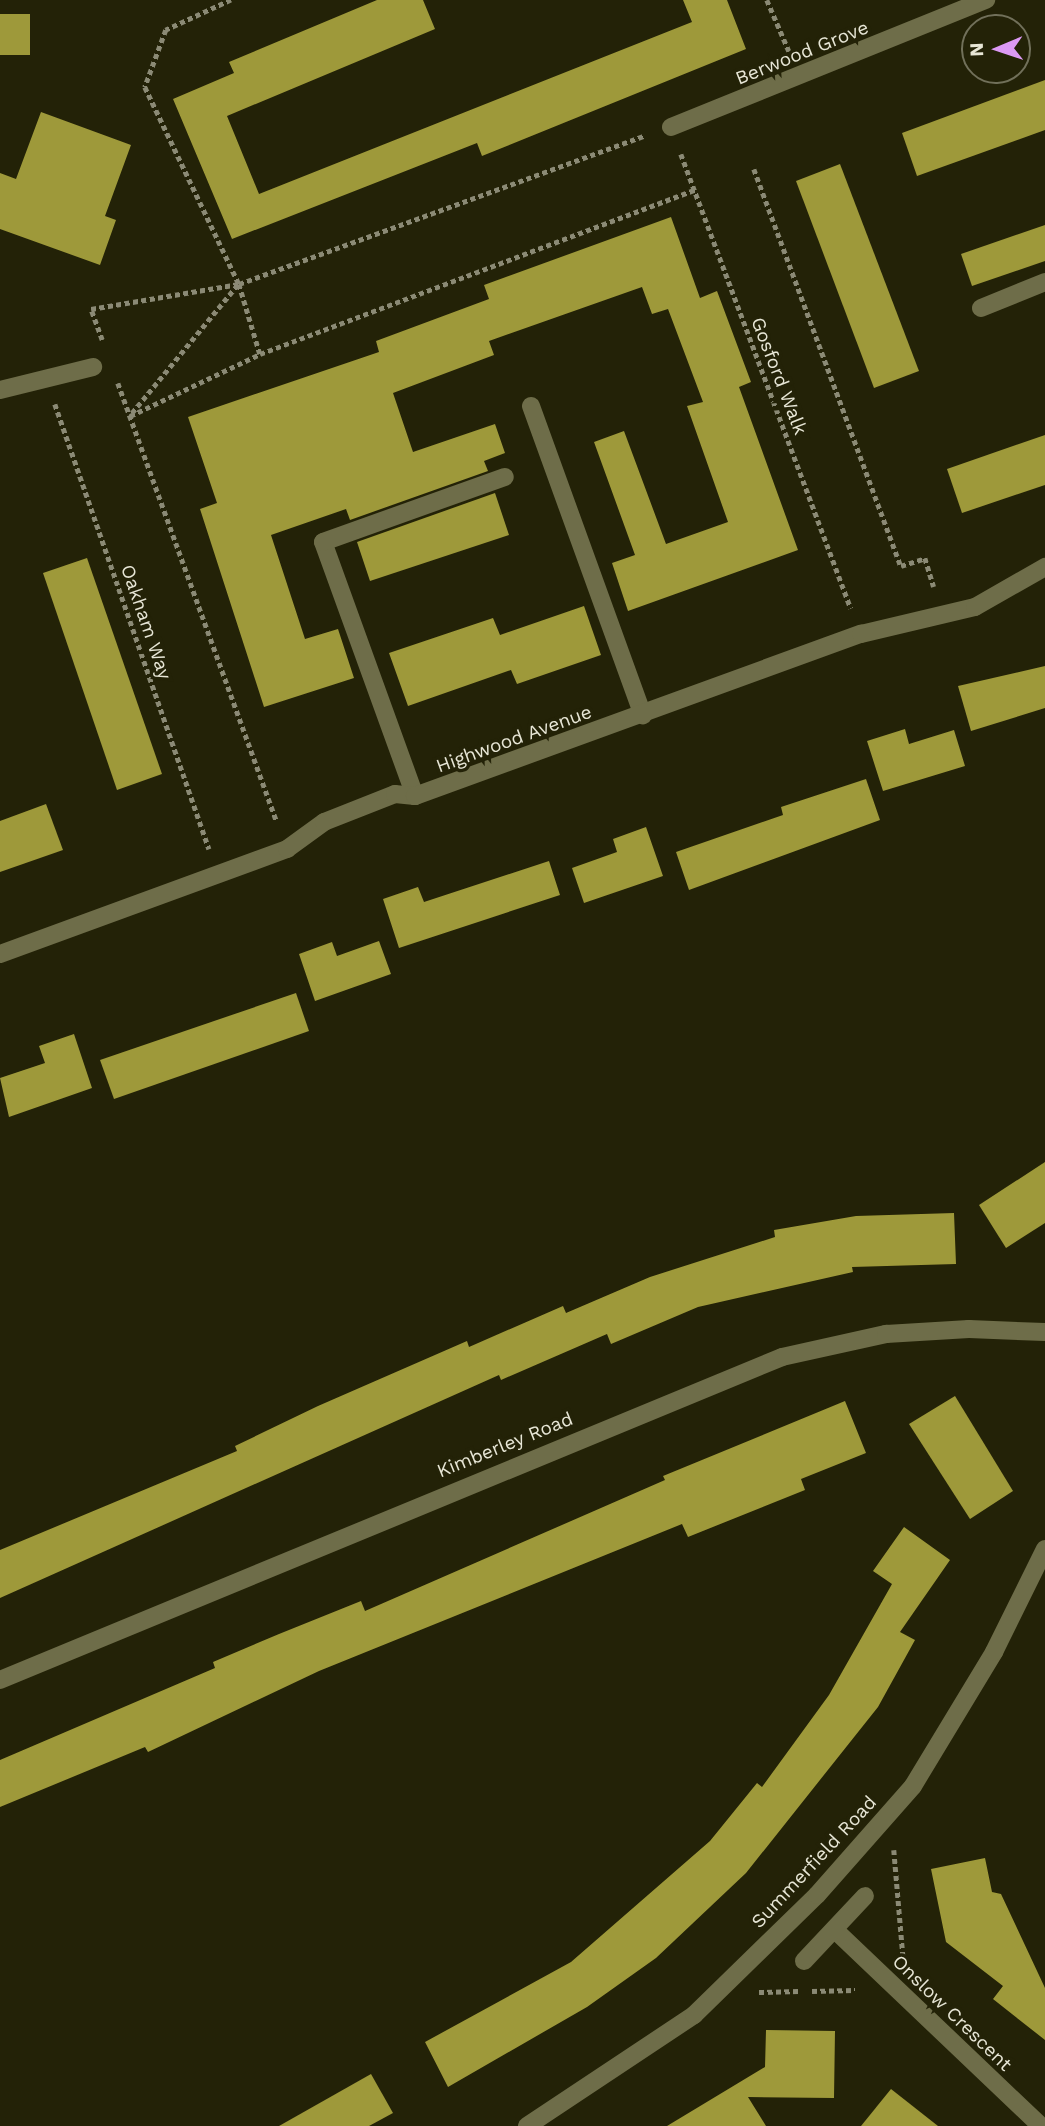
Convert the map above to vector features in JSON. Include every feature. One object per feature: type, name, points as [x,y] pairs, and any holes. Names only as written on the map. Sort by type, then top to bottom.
[{"type":"street","name":"Berwood Grove","points":[[671,127],[801,77],[986,0]]},
{"type":"street","points":[[981,308],[1045,282]]},
{"type":"street","points":[[0,390],[47,380],[101,363]]},
{"type":"street","points":[[531,406],[643,715]]},
{"type":"street","points":[[415,796],[323,542],[505,477]]},
{"type":"street","name":"Highwood Avenue","points":[[0,954],[287,849],[347,813],[396,794],[415,796],[861,634],[943,617],[975,607],[1045,567]]},
{"type":"street","name":"Kimberley Road","points":[[0,1680],[782,1357],[886,1334],[1045,1332]]},
{"type":"street","name":"Summerfield Road","points":[[527,2126],[694,2015],[817,1895],[913,1786],[994,1653],[1045,1549]]},
{"type":"street","points":[[804,1961],[836,1931],[865,1896]]},
{"type":"street","name":"Onslow Crescent","points":[[836,1931],[1041,2126]]},
{"type":"path","points":[[231,0],[166,30],[145,87],[239,284],[260,354]]},
{"type":"path","points":[[767,0],[801,77]]},
{"type":"path","points":[[287,849],[130,416],[101,363],[91,309],[239,284],[671,127]]},
{"type":"path","name":"Gosford Walk","points":[[671,127],[861,634]]},
{"type":"path","points":[[754,169],[901,566],[925,558],[943,617]]},
{"type":"path","points":[[130,416],[260,354],[695,190]]},
{"type":"path","points":[[130,416],[239,284]]},
{"type":"path","name":"Oakham Way","points":[[47,380],[218,873]]},
{"type":"building","points":[[377,0],[423,0],[435,29],[227,116],[259,194],[692,22],[683,0],[727,0],[746,49],[482,156],[477,143],[232,239],[173,99],[234,73],[229,62]]},
{"type":"building","points":[[0,14],[30,14],[30,55],[0,55]]},
{"type":"building","points":[[1045,80],[1045,130],[917,176],[902,133]]},
{"type":"building","points":[[41,112],[131,145],[105,216],[116,220],[100,265],[0,229],[0,173],[16,179]]},
{"type":"building","points":[[840,164],[919,371],[874,388],[796,181]]},
{"type":"building","points":[[671,217],[700,298],[717,291],[751,382],[739,387],[798,550],[628,611],[612,563],[635,555],[594,442],[624,431],[666,544],[728,522],[687,406],[703,402],[668,309],[652,314],[642,287],[489,341],[494,355],[393,393],[413,452],[495,424],[505,453],[484,461],[488,471],[350,520],[346,509],[271,535],[305,639],[338,629],[354,678],[264,707],[200,509],[217,503],[188,417],[379,352],[376,341],[489,299],[484,285]]},
{"type":"building","points":[[1045,225],[1045,261],[972,286],[961,254]]},
{"type":"building","points":[[1045,435],[1045,485],[962,513],[947,469]]},
{"type":"building","points":[[495,493],[509,535],[370,581],[357,542]]},
{"type":"building","points":[[87,558],[162,774],[117,790],[43,573]]},
{"type":"building","points":[[584,606],[601,655],[517,684],[511,670],[408,706],[389,653],[493,618],[500,635]]},
{"type":"building","points":[[1045,666],[1045,708],[971,731],[958,686]]},
{"type":"building","points":[[905,729],[909,744],[954,730],[965,766],[883,791],[867,741]]},
{"type":"building","points":[[866,779],[880,820],[689,890],[676,852],[783,815],[781,807]]},
{"type":"building","points":[[46,804],[63,850],[0,872],[0,821]]},
{"type":"building","points":[[646,827],[663,876],[584,903],[572,868],[617,852],[613,839]]},
{"type":"building","points":[[549,861],[560,895],[399,948],[383,899],[418,887],[424,902]]},
{"type":"building","points":[[379,941],[391,974],[315,1001],[299,954],[332,942],[337,956]]},
{"type":"building","points":[[296,993],[309,1031],[114,1099],[100,1060]]},
{"type":"building","points":[[74,1034],[92,1088],[9,1117],[0,1078],[45,1063],[39,1046]]},
{"type":"building","points":[[1045,1162],[1045,1223],[1006,1248],[979,1205]]},
{"type":"building","points":[[954,1213],[956,1264],[852,1267],[853,1272],[698,1307],[611,1344],[607,1334],[501,1380],[499,1375],[0,1598],[0,1550],[237,1451],[235,1446],[318,1406],[467,1341],[469,1347],[563,1306],[566,1313],[650,1277],[775,1237],[774,1230],[856,1216]]},
{"type":"building","points":[[955,1396],[1013,1491],[970,1519],[909,1424]]},
{"type":"building","points":[[845,1401],[866,1453],[801,1479],[805,1490],[688,1537],[682,1524],[319,1671],[148,1752],[145,1747],[0,1807],[0,1760],[215,1668],[213,1662],[361,1601],[365,1611],[665,1480],[663,1476]]},
{"type":"building","points":[[904,1527],[950,1560],[900,1632],[915,1640],[878,1707],[746,1873],[656,1958],[587,2007],[448,2087],[425,2042],[571,1962],[710,1841],[757,1783],[762,1787],[829,1695],[892,1584],[873,1571]]},
{"type":"building","points":[[985,1858],[992,1892],[1001,1894],[1045,1988],[1045,2040],[993,1999],[1003,1986],[946,1942],[931,1869]]},
{"type":"building","points":[[766,2030],[835,2031],[834,2098],[748,2097],[766,2126],[667,2126],[765,2067]]},
{"type":"building","points":[[371,2074],[393,2113],[369,2126],[279,2126]]},
{"type":"building","points":[[891,2089],[938,2126],[861,2126]]}]
